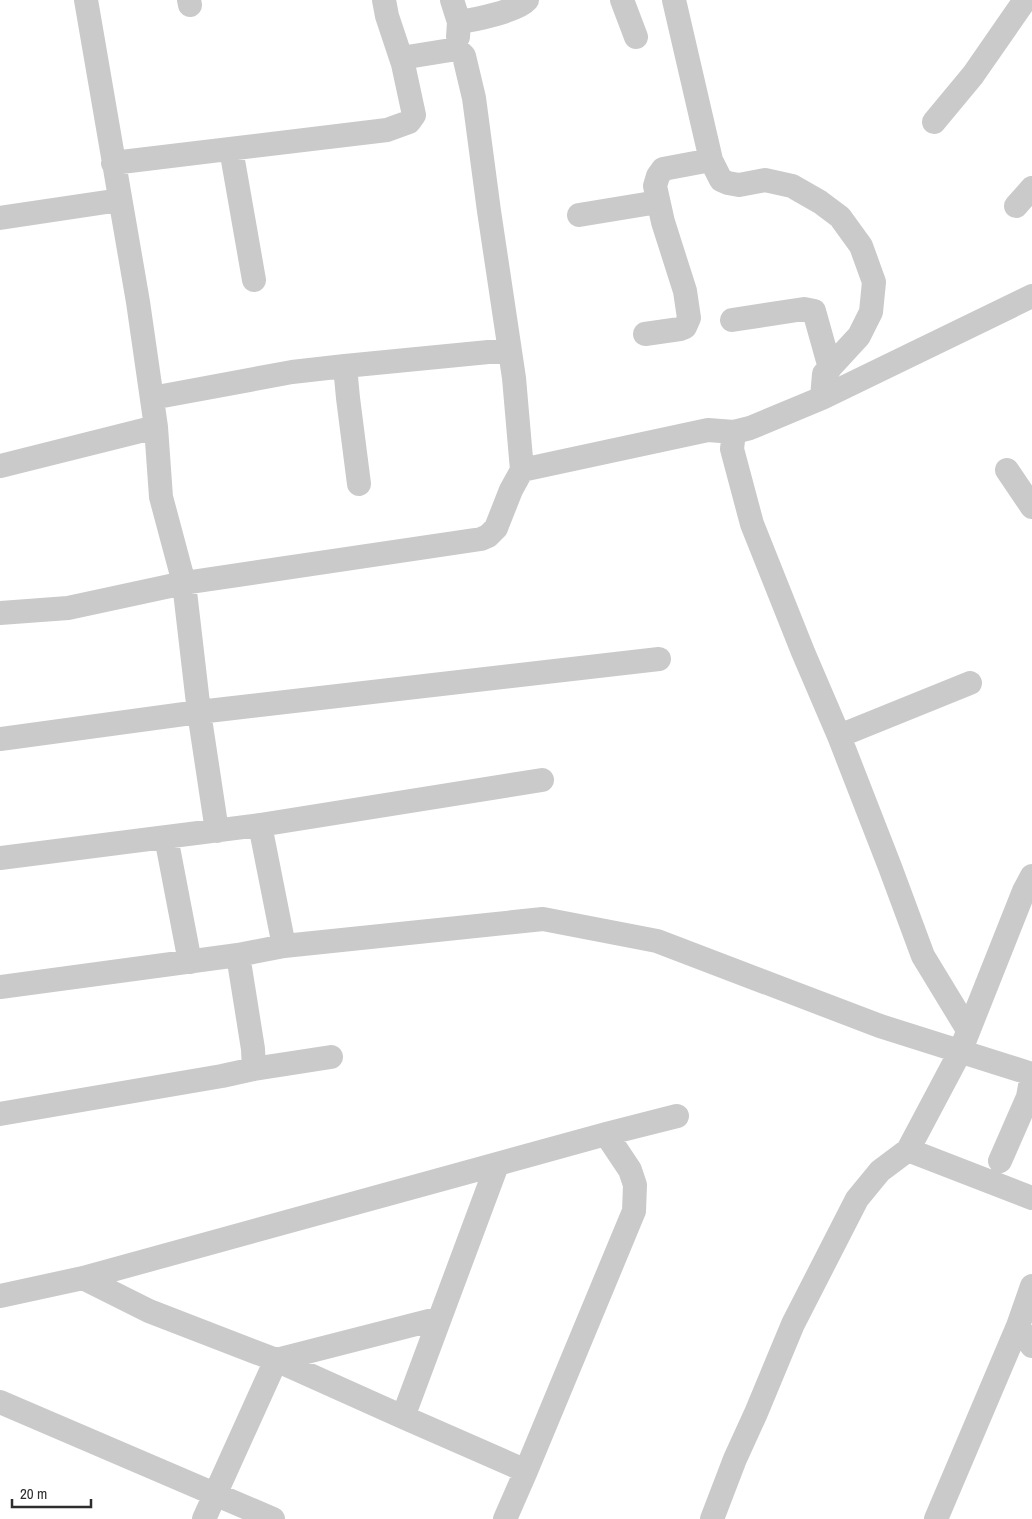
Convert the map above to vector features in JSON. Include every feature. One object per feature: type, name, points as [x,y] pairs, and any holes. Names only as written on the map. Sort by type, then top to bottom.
[{"type":"street","points":[[86,0],[138,302],[156,427],[161,497],[184,583],[199,712],[217,830]]},
{"type":"street","points":[[113,163],[387,130],[409,122],[414,115],[401,58],[387,16],[384,0]]},
{"type":"street","points":[[456,11],[472,20],[516,7],[527,0]]},
{"type":"street","points":[[622,0],[636,37]]},
{"type":"street","points":[[674,0],[711,160],[721,180],[728,184],[739,185],[765,180],[792,186],[820,202],[840,218],[861,246],[874,282],[871,312],[859,336],[824,374],[822,398]]},
{"type":"street","points":[[934,122],[973,75],[1025,0]]},
{"type":"street","points":[[0,613],[68,608],[184,583],[481,539],[488,536],[496,528],[511,490],[522,470],[514,378],[474,98],[464,56],[457,48],[456,11]]},
{"type":"street","points":[[401,58],[457,48]]},
{"type":"street","points":[[231,149],[254,280]]},
{"type":"street","points":[[645,334],[680,328],[685,326],[689,318],[685,291],[658,202],[655,186],[658,176],[663,170],[711,160]]},
{"type":"street","points":[[1016,206],[1032,188]]},
{"type":"street","points":[[0,218],[120,200]]},
{"type":"street","points":[[579,215],[658,202]]},
{"type":"street","points":[[522,470],[708,430],[734,432],[750,428],[822,398],[1032,296]]},
{"type":"street","points":[[732,320],[804,309],[814,311],[830,368]]},
{"type":"street","points":[[152,398],[292,372],[509,350]]},
{"type":"street","points":[[345,366],[359,484]]},
{"type":"street","points":[[0,466],[156,427]]},
{"type":"street","points":[[734,432],[732,449],[752,524],[802,652],[839,736],[923,956],[968,1030]]},
{"type":"street","points":[[1007,470],[1032,507]]},
{"type":"street","points":[[0,739],[199,712],[659,660]]},
{"type":"street","points":[[839,736],[970,683]]},
{"type":"street","points":[[0,858],[260,826],[542,780]]},
{"type":"street","points":[[260,826],[284,946]]},
{"type":"street","points":[[166,838],[190,962]]},
{"type":"street","points":[[712,1519],[735,1459],[764,1396],[793,1324],[857,1198],[880,1171],[908,1150],[960,1052],[1024,891],[1032,876]]},
{"type":"street","points":[[0,987],[190,962],[284,946],[543,919],[657,941],[880,1026],[1032,1074],[1028,1096],[1000,1161]]},
{"type":"street","points":[[238,955],[253,1049],[254,1069]]},
{"type":"street","points":[[0,1114],[331,1057]]},
{"type":"street","points":[[0,1296],[83,1278],[677,1116]]},
{"type":"street","points":[[505,1519],[634,1210],[635,1185],[630,1170],[606,1134]]},
{"type":"street","points":[[908,1150],[1032,1198]]},
{"type":"street","points":[[403,1418],[497,1164]]},
{"type":"street","points":[[83,1278],[149,1311],[276,1360],[526,1471]]},
{"type":"street","points":[[936,1519],[1018,1326],[1032,1286]]},
{"type":"street","points":[[276,1360],[440,1318]]},
{"type":"street","points":[[1018,1326],[1032,1346]]},
{"type":"street","points":[[204,1519],[276,1360]]},
{"type":"street","points":[[0,1402],[273,1519]]}]
